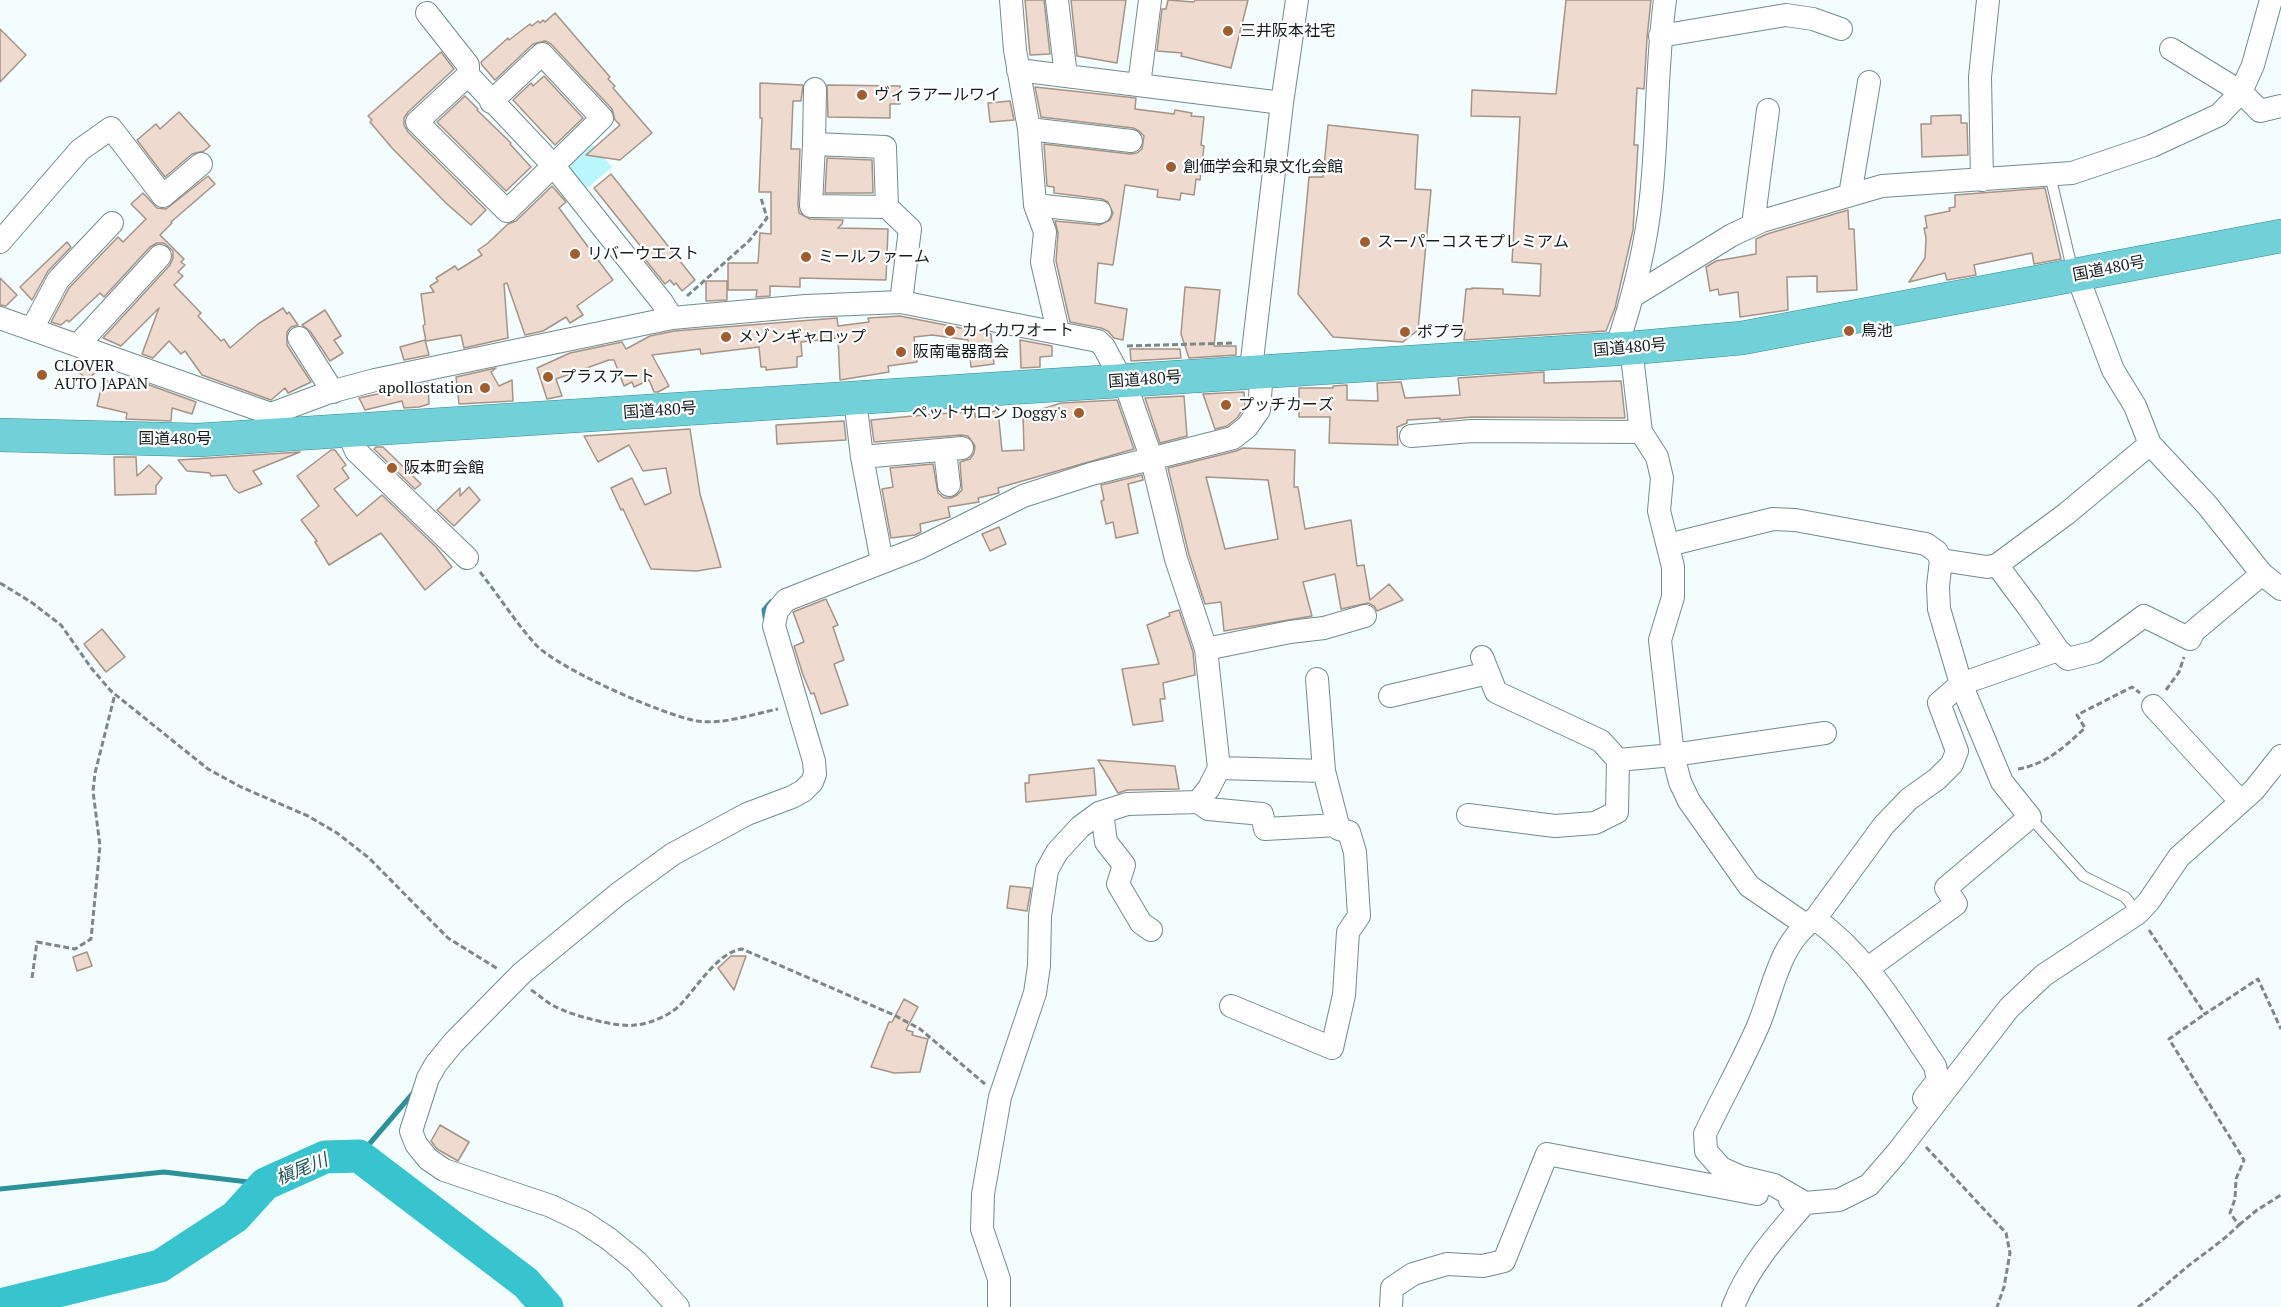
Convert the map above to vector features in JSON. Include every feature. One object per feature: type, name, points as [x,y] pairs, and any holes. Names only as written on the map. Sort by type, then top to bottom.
[{"type":"highway","name":"国道480号","points":[[0,435],[199,440],[272,424],[351,431],[1122,381],[1254,358],[1623,349],[1742,338],[2281,236]]},
{"type":"street","points":[[1011,0],[1018,70],[1029,129],[1035,205],[1045,232],[1042,262],[1058,331]]},
{"type":"street","points":[[1057,0],[1066,76]]},
{"type":"street","points":[[1139,85],[1150,0]]},
{"type":"street","points":[[678,1307],[637,1262],[582,1221],[551,1206],[444,1170],[428,1159],[416,1144],[411,1131],[428,1078],[453,1043],[515,979],[618,894],[673,854],[747,814],[792,798],[812,782],[815,774],[813,761],[774,626],[777,611],[786,600],[919,548],[1023,496],[1091,474],[1233,438],[1247,427],[1259,410],[1261,384],[1254,358],[1282,103],[1297,0]]},
{"type":"street","points":[[1665,0],[1660,36],[1651,199],[1623,349],[1641,432],[1657,457],[1662,478],[1659,511],[1673,567],[1673,597],[1660,640],[1672,755],[1680,782],[1689,801],[1749,886],[1810,922],[1836,933],[1867,969],[1935,1066],[1938,1080],[1911,1114],[1912,1131]]},
{"type":"street","points":[[1982,180],[1980,77],[1988,0]]},
{"type":"street","points":[[1633,296],[1732,235],[1754,225],[1850,195],[1882,186],[2072,173],[2152,146],[2219,115],[2241,92],[2253,65],[2271,0]]},
{"type":"street","points":[[427,13],[468,65],[468,75],[553,165],[662,302],[672,318]]},
{"type":"street","points":[[1660,36],[1786,15],[1813,19],[1841,29]]},
{"type":"street","points":[[2170,49],[2241,92],[2260,111],[2281,106]]},
{"type":"street","points":[[468,75],[417,122],[507,211],[602,118],[542,54],[492,102]]},
{"type":"street","points":[[1018,70],[1282,103]]},
{"type":"street","points":[[1850,195],[1869,82]]},
{"type":"street","points":[[815,89],[811,206],[887,207],[910,229],[901,302]]},
{"type":"street","points":[[1754,225],[1768,110]]},
{"type":"street","points":[[0,242],[80,150],[111,128],[163,196],[201,164]]},
{"type":"street","points":[[1029,129],[1131,141]]},
{"type":"street","points":[[814,144],[885,147],[887,207]]},
{"type":"street","points":[[1035,205],[1100,212]]},
{"type":"street","points":[[32,329],[58,280],[112,223]]},
{"type":"street","points":[[78,345],[132,272],[160,256]]},
{"type":"street","points":[[2077,275],[2113,369],[2135,406],[2150,444],[2207,505],[2262,574],[2281,589]]},
{"type":"street","points":[[0,318],[78,345],[272,424],[333,392],[375,380],[672,318],[806,306],[901,302],[1058,331],[1098,341],[1104,347],[1129,394],[1152,460],[1176,559],[1206,649],[1219,768],[1209,788],[1198,802]]},
{"type":"street","points":[[299,338],[333,392]]},
{"type":"street","points":[[855,399],[862,457],[882,562]]},
{"type":"street","points":[[351,431],[356,451],[467,558]]},
{"type":"street","points":[[1411,436],[1472,431],[1641,432]]},
{"type":"street","points":[[1941,560],[1987,567],[1997,565],[2066,514],[2150,444]]},
{"type":"street","points":[[862,457],[953,449],[949,484]]},
{"type":"street","points":[[1668,545],[1773,519],[1926,544],[1937,552],[1941,560],[1938,586],[1939,609],[1961,684],[2001,782],[2030,817],[1946,888],[1956,904],[1867,969]]},
{"type":"street","points":[[1997,565],[2058,651],[2068,659],[2095,652],[2144,616],[2190,639],[2194,631],[2262,574]]},
{"type":"street","points":[[1206,649],[1290,632],[1324,628],[1365,616]]},
{"type":"street","points":[[1805,1203],[1774,1185],[1741,1177],[1721,1168],[1706,1151],[1705,1134],[1759,1025],[1771,985],[1783,957],[1884,825],[1909,799],[1937,779],[1952,764],[1957,751],[1939,703],[1961,684],[2058,651]]},
{"type":"street","points":[[1390,696],[1485,665],[1496,692],[1601,741],[1618,760],[1617,812],[1595,823],[1555,826],[1468,815]]},
{"type":"street","points":[[1231,1006],[1332,1048],[1344,995],[1348,932],[1359,916],[1355,852],[1350,832],[1339,830],[1324,771],[1317,679]]},
{"type":"street","points":[[2153,706],[2241,802]]},
{"type":"street","points":[[1618,760],[1672,755],[1825,733]]},
{"type":"street","points":[[1954,758],[1988,748]]},
{"type":"street","points":[[1391,1307],[1392,1288],[1413,1274],[1447,1264],[1483,1266],[1504,1261],[1547,1155],[1805,1203],[1839,1200],[1869,1185],[1896,1154],[2009,1008],[2044,975],[2138,913],[2179,857],[2254,790],[2281,756]]},
{"type":"street","points":[[1219,768],[1324,771]]},
{"type":"street","points":[[999,1307],[999,1279],[982,1229],[983,1194],[1000,1097],[1035,993],[1039,966],[1040,916],[1047,870],[1057,852],[1080,827],[1102,812],[1127,804],[1198,802],[1208,809],[1262,814],[1266,830],[1338,825]]},
{"type":"street","points":[[1102,812],[1106,842],[1124,865],[1118,884],[1141,923],[1151,930]]},
{"type":"street","points":[[1733,1307],[1738,1294],[1766,1248],[1805,1203]]},
{"type":"lane","points":[[2050,175],[2072,264],[2077,275]]},
{"type":"lane","points":[[2030,817],[2083,876],[2125,897],[2138,913]]},
{"type":"path","points":[[672,318],[688,294],[749,241],[768,218],[761,198]]},
{"type":"path","points":[[1104,347],[1254,358]]},
{"type":"path","points":[[467,558],[476,566],[537,646],[580,674],[655,707],[697,721],[720,721],[785,708]]},
{"type":"path","points":[[0,583],[31,602],[61,625],[92,669],[115,694],[208,769],[241,787],[308,816],[337,833],[369,858],[448,938],[515,979],[555,1007],[595,1020],[634,1026],[656,1020],[679,1007],[731,950],[742,949],[894,1015],[920,1029],[1000,1097]]},
{"type":"path","points":[[1999,773],[2033,766],[2052,757],[2085,728],[2077,715],[2132,687],[2153,706],[2179,672],[2190,646],[2190,639]]},
{"type":"path","points":[[32,978],[37,942],[75,949],[91,939],[100,846],[93,791],[95,773],[115,694]]},
{"type":"path","points":[[2138,913],[2205,1014]]},
{"type":"path","points":[[2239,1225],[2230,1213],[2235,1200],[2236,1179],[2244,1160],[2169,1039],[2258,979],[2281,1029]]},
{"type":"path","points":[[1912,1131],[2006,1233],[2010,1253],[2004,1287],[1997,1307]]},
{"type":"path","points":[[2138,1307],[2224,1240],[2258,1210],[2281,1196]]},
{"type":"shaded area","points":[[590,142],[612,167],[586,189],[569,168],[569,161]]},
{"type":"building","points":[[1025,0],[1044,0],[1050,54],[1030,55]]},
{"type":"building","points":[[1071,0],[1126,0],[1117,63],[1077,56]]},
{"type":"building","points":[[1168,0],[1194,2],[1195,0],[1248,0],[1231,68],[1181,56],[1182,53],[1157,51],[1162,9],[1166,9]]},
{"type":"building","points":[[1566,0],[1651,0],[1644,89],[1637,88],[1634,145],[1638,145],[1633,230],[1615,308],[1606,331],[1464,340],[1465,331],[1462,331],[1466,289],[1503,289],[1503,294],[1540,296],[1541,264],[1512,262],[1520,117],[1471,116],[1472,90],[1556,94]]},
{"type":"building","points":[[555,13],[610,77],[608,79],[615,86],[613,88],[652,133],[620,160],[586,155],[620,125],[615,120],[612,109],[551,44],[545,41],[533,44],[495,80],[482,65],[481,62],[508,38],[509,40],[530,24],[532,26],[543,20],[545,22]]},
{"type":"building","points":[[0,29],[26,55],[0,82]]},
{"type":"building","points":[[441,52],[454,69],[408,112],[404,118],[404,125],[408,132],[486,210],[471,225],[392,148],[370,122],[372,120],[368,116]]},
{"type":"building","points":[[544,76],[583,118],[555,145],[513,100],[531,83],[533,86]]},
{"type":"building","points":[[760,83],[803,85],[801,101],[793,101],[791,149],[800,149],[799,213],[810,219],[843,220],[838,228],[888,229],[886,280],[800,278],[800,287],[770,286],[770,296],[756,297],[757,290],[728,290],[728,263],[758,263],[760,233],[771,234],[771,192],[759,192],[762,118],[760,118]]},
{"type":"building","name":"ヴィラアールワイ","points":[[827,85],[900,86],[900,104],[890,104],[890,118],[828,117]]},
{"type":"building","points":[[1035,87],[1136,98],[1135,109],[1174,114],[1175,110],[1192,113],[1191,116],[1204,117],[1201,145],[1204,146],[1200,180],[1196,179],[1194,195],[1181,193],[1180,200],[1157,197],[1158,190],[1125,185],[1113,265],[1098,263],[1095,303],[1127,309],[1123,340],[1114,338],[1108,331],[1101,328],[1070,322],[1056,261],[1058,233],[1055,221],[1099,225],[1110,220],[1113,213],[1108,202],[1102,199],[1054,193],[1054,187],[1047,186],[1044,144],[1130,154],[1142,149],[1144,136],[1133,128],[1041,117]]},
{"type":"building","points":[[465,96],[531,167],[506,191],[437,122]]},
{"type":"building","points":[[1010,101],[1014,120],[990,122],[988,103]]},
{"type":"building","points":[[179,112],[210,146],[204,151],[192,154],[165,177],[137,140],[156,124],[160,129]]},
{"type":"building","points":[[1961,115],[1961,123],[1967,123],[1968,155],[1922,157],[1921,124],[1931,124],[1931,116]]},
{"type":"building","name":"スーパーコスモプレミアム","points":[[1328,125],[1418,135],[1415,189],[1431,190],[1418,330],[1403,342],[1333,337],[1298,294],[1309,177],[1323,177]]},
{"type":"building","points":[[827,158],[872,160],[873,193],[825,193]]},
{"type":"building","points":[[611,174],[695,280],[682,291],[676,283],[674,285],[670,280],[665,284],[644,258],[647,256],[646,253],[594,188]]},
{"type":"building","points":[[208,176],[215,184],[171,222],[160,235],[184,259],[181,262],[185,265],[178,272],[183,276],[174,285],[201,313],[198,316],[221,341],[224,339],[230,348],[258,324],[283,308],[287,314],[289,312],[298,325],[291,327],[287,332],[287,345],[311,382],[288,393],[285,388],[271,400],[202,375],[185,351],[181,354],[169,341],[153,358],[142,354],[159,308],[121,346],[103,338],[170,265],[173,251],[164,243],[157,243],[150,247],[104,297],[100,293],[69,322],[67,320],[61,325],[51,322],[69,288],[118,237],[123,242],[146,219],[131,204],[143,193],[157,208],[166,209]]},
{"type":"building","points":[[552,186],[566,202],[559,208],[613,280],[577,306],[583,315],[570,323],[566,317],[543,331],[525,335],[507,283],[504,284],[508,338],[464,348],[461,335],[426,341],[421,294],[434,292],[430,286],[438,281],[436,278],[455,266],[458,270],[482,255],[478,250],[508,224],[516,221]]},
{"type":"building","points":[[2045,188],[2061,259],[2034,264],[2032,253],[1974,265],[1976,275],[1947,280],[1945,273],[1909,282],[1925,258],[1924,228],[1927,228],[1925,216],[1950,211],[1949,208],[1955,207],[1955,195]]},
{"type":"building","points":[[1848,210],[1849,229],[1854,229],[1857,290],[1817,292],[1817,276],[1787,277],[1788,310],[1740,317],[1738,292],[1719,295],[1718,289],[1710,291],[1706,267],[1716,261],[1756,254],[1756,239]]},
{"type":"building","points":[[67,242],[71,247],[48,271],[32,300],[20,287]]},
{"type":"building","points":[[0,278],[17,295],[6,306],[0,305]]},
{"type":"building","points":[[706,281],[727,281],[727,300],[706,301]]},
{"type":"building","points":[[1185,287],[1220,290],[1214,346],[1236,346],[1236,355],[1189,358],[1181,334]]},
{"type":"building","points":[[325,310],[341,336],[334,340],[343,353],[330,361],[310,331],[302,325]]},
{"type":"building","points":[[900,316],[991,334],[994,364],[971,367],[968,340],[932,335],[914,337],[917,362],[888,366],[889,372],[840,380],[838,338],[801,342],[802,356],[797,357],[797,367],[766,370],[766,367],[761,367],[759,347],[701,354],[700,349],[652,355],[669,386],[658,392],[654,392],[649,380],[634,387],[632,382],[624,386],[614,360],[609,360],[556,379],[562,396],[547,399],[537,368],[570,353],[622,342],[626,349],[650,336],[674,331],[837,318],[838,326],[869,322],[868,318]]},
{"type":"building","points":[[425,340],[429,355],[404,360],[400,347]]},
{"type":"building","points":[[1020,340],[1052,346],[1052,356],[1040,357],[1040,367],[1021,368]]},
{"type":"building","points":[[1130,349],[1180,349],[1181,358],[1131,361]]},
{"type":"building","points":[[75,359],[100,368],[88,379],[72,368]]},
{"type":"building","name":"apollostation","points":[[496,368],[491,372],[499,386],[512,380],[513,401],[459,404],[456,377]]},
{"type":"building","points":[[1544,372],[1544,383],[1621,381],[1625,418],[1472,417],[1407,420],[1407,423],[1397,427],[1398,445],[1329,443],[1330,417],[1299,417],[1299,388],[1333,388],[1333,386],[1347,385],[1347,400],[1378,401],[1377,383],[1401,382],[1405,398],[1460,395],[1458,378]]},
{"type":"building","points":[[133,379],[196,402],[192,414],[172,408],[171,421],[126,419],[127,413],[97,406],[103,380],[130,386]]},
{"type":"building","points":[[428,383],[429,404],[419,407],[404,408],[402,401],[365,410],[359,398]]},
{"type":"building","name":"プッチカーズ","points":[[1244,392],[1245,406],[1237,418],[1227,426],[1215,429],[1203,394]]},
{"type":"building","points":[[1184,396],[1187,436],[1160,443],[1145,398]]},
{"type":"building","points":[[1117,400],[1134,449],[998,488],[999,493],[978,498],[979,502],[948,507],[950,517],[920,524],[921,532],[915,535],[891,538],[882,489],[893,487],[890,468],[933,464],[938,493],[944,498],[951,498],[962,490],[960,462],[970,459],[975,446],[968,436],[961,435],[874,442],[871,420],[975,412],[975,417],[998,410],[1002,451],[1024,450],[1023,415],[1061,403]]},
{"type":"building","points":[[844,421],[846,440],[777,444],[776,425]]},
{"type":"building","points":[[690,429],[700,494],[721,567],[697,571],[651,569],[611,488],[632,478],[645,505],[671,493],[666,468],[643,471],[629,445],[598,462],[584,436]]},
{"type":"building","points":[[383,447],[421,484],[415,489],[374,449]]},
{"type":"building","points":[[1243,448],[1295,450],[1294,487],[1298,487],[1305,529],[1351,520],[1357,566],[1364,565],[1370,600],[1389,584],[1403,600],[1377,611],[1368,603],[1341,609],[1335,574],[1303,582],[1312,616],[1224,631],[1221,602],[1205,604],[1189,555],[1168,468]],"holes":[[[1206,477],[1268,480],[1278,539],[1225,549]]]},
{"type":"building","points":[[331,450],[335,450],[346,465],[342,468],[349,478],[334,489],[357,516],[382,495],[436,547],[452,567],[425,590],[381,533],[329,565],[315,542],[317,541],[301,520],[319,506],[297,476]]},
{"type":"building","points":[[300,452],[253,471],[262,484],[239,493],[226,475],[211,476],[210,473],[187,471],[178,460]]},
{"type":"building","points":[[114,457],[136,457],[137,476],[149,465],[162,478],[156,486],[156,494],[115,495]]},
{"type":"building","points":[[1142,475],[1143,480],[1128,484],[1138,533],[1116,538],[1113,522],[1106,524],[1101,501],[1104,500],[1101,485]]},
{"type":"building","points":[[469,487],[480,500],[454,526],[437,510],[460,488],[460,496]]},
{"type":"building","points":[[999,527],[1006,544],[990,551],[982,534]]},
{"type":"building","points":[[826,599],[838,625],[833,627],[844,660],[834,664],[848,705],[821,714],[814,693],[811,694],[803,675],[794,646],[804,642],[793,612]]},
{"type":"building","points":[[1179,610],[1193,652],[1195,675],[1163,683],[1165,699],[1160,699],[1163,721],[1133,725],[1122,669],[1159,664],[1147,625]]},
{"type":"building","points":[[102,629],[125,657],[106,672],[84,644]]},
{"type":"building","points":[[1098,760],[1175,766],[1179,789],[1127,790],[1118,793]]},
{"type":"building","points":[[1094,768],[1096,795],[1026,802],[1025,783],[1029,783],[1029,775]]},
{"type":"building","points":[[1010,886],[1031,888],[1027,911],[1007,908]]},
{"type":"building","points":[[87,952],[92,966],[77,971],[73,957]]},
{"type":"building","points":[[731,956],[746,956],[734,990],[718,968]]},
{"type":"building","points":[[904,999],[918,1007],[906,1030],[913,1032],[912,1035],[928,1039],[920,1072],[894,1073],[871,1067],[889,1022],[892,1022]]},
{"type":"building","points":[[440,1125],[469,1142],[458,1161],[437,1149],[431,1141]]},
{"type":"waterway","points":[[766,623],[764,610],[771,602]]},
{"type":"waterway","points":[[359,1156],[414,1092]]},
{"type":"waterway","name":"槇尾川","points":[[0,1305],[160,1266],[235,1217],[265,1184],[325,1157],[359,1156],[526,1283],[547,1307]]},
{"type":"waterway","points":[[0,1189],[164,1172],[265,1184]]},
{"type":"place","name":"三井阪本社宅","points":[[1228,31]]},
{"type":"place","name":"ヴィラアールワイ","points":[[862,95]]},
{"type":"place","name":"創価学会和泉文化会館","points":[[1171,167]]},
{"type":"place","name":"スーパーコスモプレミアム","points":[[1365,242]]},
{"type":"place","name":"リバーウエスト","points":[[575,254]]},
{"type":"place","name":"ミールファーム","points":[[806,257]]},
{"type":"place","name":"カイカワオート","points":[[950,331]]},
{"type":"place","name":"鳥池","points":[[1849,331]]},
{"type":"place","name":"ポプラ","points":[[1405,332]]},
{"type":"place","name":"メゾンギャロップ","points":[[726,337]]},
{"type":"place","name":"阪南電器商会","points":[[901,352]]},
{"type":"place","name":"CLOVER AUTO JAPAN","points":[[42,375]]},
{"type":"place","name":"プラスアート","points":[[548,377]]},
{"type":"place","name":"apollostation","points":[[485,388]]},
{"type":"place","name":"プッチカーズ","points":[[1226,405]]},
{"type":"place","name":"ペットサロン Doggy's","points":[[1079,413]]},
{"type":"place","name":"阪本町会館","points":[[392,468]]}]
